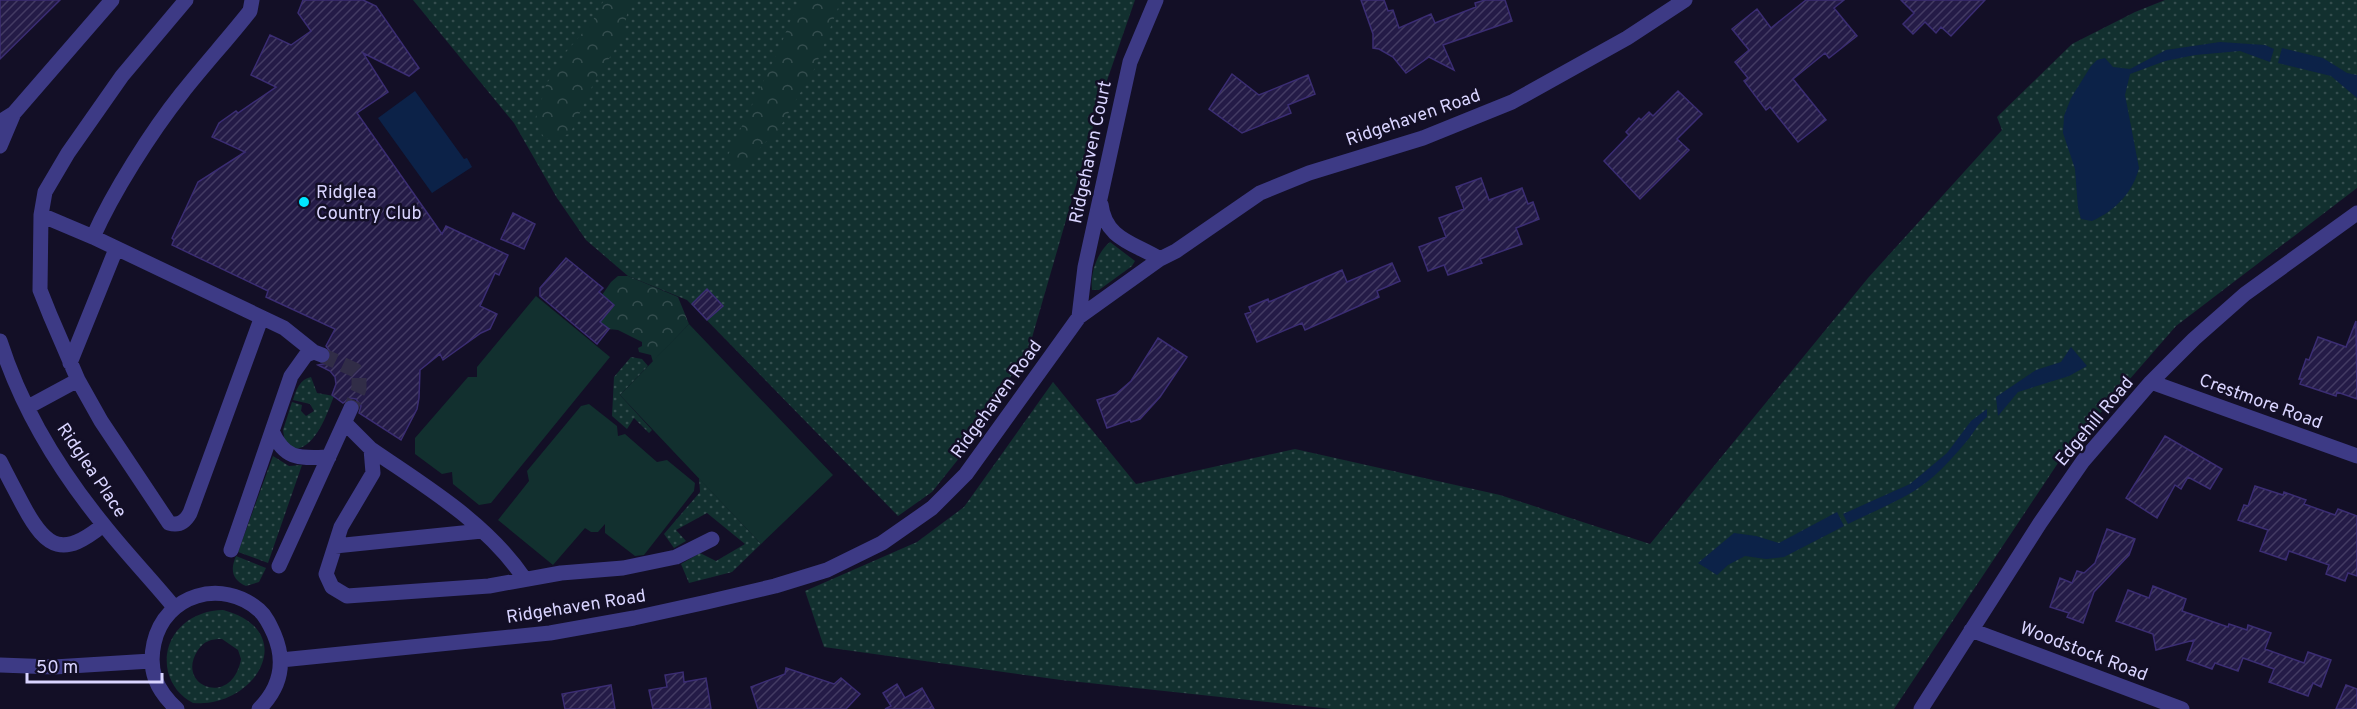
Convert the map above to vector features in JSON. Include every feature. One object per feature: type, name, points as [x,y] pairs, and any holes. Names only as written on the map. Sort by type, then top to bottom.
[{"type":"street","points":[[186,0],[122,76],[68,153],[45,192],[41,215],[40,290],[70,363],[101,421],[169,523],[180,524],[190,513],[261,319]]},
{"type":"street","points":[[93,237],[147,144],[181,95],[250,11],[252,0]]},
{"type":"street","name":"Ridgehaven Court","points":[[1079,317],[1085,267],[1130,62],[1156,0]]},
{"type":"street","name":"Ridgehaven Road","points":[[282,660],[550,633],[707,602],[775,586],[826,570],[882,543],[932,508],[966,474],[1079,317],[1160,259],[1176,251],[1260,193],[1309,173],[1423,138],[1512,102],[1627,38],[1685,0]]},
{"type":"street","points":[[0,146],[14,113],[107,2]]},
{"type":"street","points":[[0,122],[14,113]]},
{"type":"street","points":[[1100,198],[1102,216],[1113,232],[1160,259]]},
{"type":"street","name":"Edgehill Road","points":[[1921,709],[2083,461],[2151,382],[2194,339],[2245,294],[2357,213]]},
{"type":"street","points":[[41,215],[93,237],[284,328],[318,353],[306,355],[291,376],[231,550]]},
{"type":"street","points":[[70,363],[116,249]]},
{"type":"street","name":"Ridglea Place","points":[[1,346],[28,407],[60,463],[103,525],[174,607]]},
{"type":"street","points":[[28,407],[78,380]]},
{"type":"street","name":"Crestmore Road","points":[[2151,382],[2357,456]]},
{"type":"street","points":[[279,566],[351,408]]},
{"type":"street","points":[[345,423],[371,449],[458,509],[509,555],[524,578]]},
{"type":"street","points":[[272,431],[280,446],[294,457],[329,457]]},
{"type":"street","points":[[371,449],[373,473],[341,527],[326,574],[332,587],[347,596],[489,586],[524,578],[623,568],[676,557],[712,539]]},
{"type":"street","points":[[0,461],[34,526],[43,538],[56,545],[73,544],[87,538],[103,525]]},
{"type":"street","points":[[335,546],[482,531]]},
{"type":"street","points":[[175,708],[158,685],[151,661],[154,640],[163,620],[174,607],[195,597],[220,593],[247,602],[260,611],[269,623],[279,646],[282,660],[276,688],[259,709]]},
{"type":"street","name":"Woodstock Road","points":[[1971,630],[2182,709]]},
{"type":"street","points":[[0,665],[54,667],[151,661]]},
{"type":"green space","points":[[413,0],[1135,0],[1103,92],[1029,348],[960,457],[932,492],[898,516],[687,300],[628,276],[586,240],[557,198],[514,123]]},
{"type":"green space","points":[[604,0],[630,0],[622,39],[596,78],[570,134],[545,139],[535,122],[546,85],[566,52],[592,22]]},
{"type":"green space","points":[[799,0],[841,0],[815,68],[776,134],[763,144],[743,173],[728,155],[779,49]]},
{"type":"green space","points":[[2165,0],[2357,0],[2357,188],[2176,326],[2062,457],[1894,709],[1332,709],[1061,680],[824,647],[805,591],[917,542],[964,507],[1053,382],[1136,484],[1295,449],[1500,495],[1650,544],[1868,278],[2002,130],[1997,117],[2072,44],[2135,12]]},
{"type":"green space","points":[[1110,242],[1135,261],[1132,266],[1099,290],[1092,290],[1095,264],[1101,251]]},
{"type":"green space","points":[[618,276],[628,276],[678,297],[689,324],[653,362],[651,355],[639,352],[638,348],[642,346],[642,342],[618,330],[609,329],[600,322],[614,306],[602,295]]},
{"type":"green space","points":[[536,296],[610,357],[491,503],[479,505],[453,484],[452,472],[442,474],[415,454],[415,438],[468,377],[477,377],[477,367]]},
{"type":"green space","points":[[689,324],[833,475],[761,544],[620,395]]},
{"type":"green space","points":[[631,357],[642,359],[648,366],[620,395],[652,430],[649,433],[634,418],[627,429],[612,416],[614,377]]},
{"type":"green space","points":[[311,377],[317,393],[334,396],[315,436],[302,447],[295,449],[285,443],[283,430],[292,402],[302,405],[301,411],[306,416],[314,411],[310,404],[293,400],[301,383]]},
{"type":"green space","points":[[589,404],[617,426],[618,436],[625,434],[657,462],[667,460],[695,483],[694,491],[644,555],[635,556],[605,533],[605,524],[598,532],[591,532],[585,528],[553,565],[498,520],[529,481],[527,471],[581,406]]},
{"type":"green space","points":[[273,456],[289,466],[302,465],[268,563],[238,552]]},
{"type":"green space","points":[[699,478],[761,544],[732,572],[689,583],[681,564],[700,553],[716,561],[745,544],[707,513],[676,530],[686,541],[674,548],[664,534],[700,492]]},
{"type":"green space","points":[[236,556],[266,568],[259,582],[246,586],[235,578],[233,566]]},
{"type":"green space","points":[[223,610],[247,620],[260,634],[265,650],[261,667],[251,682],[235,694],[215,702],[193,703],[180,694],[170,677],[167,659],[169,647],[173,637],[189,620],[211,611]],"holes":[[[222,639],[238,650],[241,659],[236,674],[227,684],[217,688],[207,687],[193,674],[193,663],[203,644],[211,640]]]},
{"type":"water","points":[[2220,42],[2265,45],[2274,49],[2270,62],[2240,51],[2195,55],[2165,61],[2130,74],[2125,95],[2139,168],[2136,177],[2128,193],[2108,212],[2092,221],[2081,219],[2075,169],[2063,133],[2064,116],[2071,98],[2091,66],[2097,60],[2105,58],[2113,67],[2130,69],[2166,50]]},
{"type":"water","points":[[2282,48],[2323,58],[2347,73],[2357,75],[2357,98],[2331,76],[2278,63]]},
{"type":"water","points":[[415,91],[472,167],[432,193],[378,118]]},
{"type":"water","points":[[2071,347],[2087,366],[2069,376],[2018,392],[1998,416],[1996,397],[2036,370],[2061,362]]},
{"type":"water","points":[[1987,409],[1987,417],[1969,439],[1925,484],[1904,497],[1848,524],[1843,514],[1910,484],[1947,453],[1971,421]]},
{"type":"water","points":[[1837,512],[1844,526],[1784,557],[1766,559],[1745,556],[1728,565],[1717,575],[1698,563],[1734,533],[1756,536],[1779,543]]},
{"type":"building","points":[[0,0],[60,0],[0,59]]},
{"type":"building","name":"Ridglea Country Club","points":[[303,0],[363,0],[376,6],[419,68],[409,76],[363,53],[388,92],[357,113],[442,234],[446,226],[508,255],[499,275],[495,273],[480,306],[497,314],[490,329],[443,360],[440,354],[420,370],[417,409],[401,440],[359,413],[361,406],[356,399],[350,398],[343,403],[332,395],[336,384],[335,377],[330,371],[318,365],[328,363],[331,359],[331,353],[326,346],[335,329],[266,297],[268,291],[172,245],[174,240],[172,238],[198,182],[245,152],[212,137],[219,123],[276,87],[251,75],[270,35],[291,45],[311,31],[298,13]]},
{"type":"building","points":[[1361,0],[1384,0],[1388,11],[1393,10],[1399,28],[1431,14],[1435,23],[1476,7],[1475,3],[1485,0],[1505,0],[1512,21],[1443,45],[1454,70],[1429,57],[1406,73],[1393,57],[1373,48],[1373,34]]},
{"type":"building","points":[[1806,0],[1844,0],[1834,8],[1857,36],[1829,58],[1825,53],[1793,79],[1826,120],[1798,142],[1770,107],[1766,110],[1744,81],[1748,78],[1735,62],[1749,50],[1732,29],[1757,9],[1771,28]]},
{"type":"building","points":[[1901,0],[1985,0],[1951,36],[1941,27],[1936,33],[1925,22],[1913,34],[1903,24],[1914,13]]},
{"type":"building","points":[[1232,74],[1259,95],[1308,75],[1315,94],[1288,105],[1291,113],[1242,133],[1209,109]]},
{"type":"building","points":[[1678,91],[1702,114],[1677,139],[1689,150],[1640,199],[1604,161],[1629,135],[1626,132],[1639,118],[1641,120],[1649,112],[1653,116]]},
{"type":"building","points":[[1481,178],[1489,200],[1522,188],[1528,204],[1533,202],[1539,219],[1516,228],[1522,244],[1480,259],[1482,263],[1448,275],[1444,265],[1428,271],[1419,247],[1446,237],[1439,218],[1464,209],[1456,187]]},
{"type":"building","points":[[513,213],[535,224],[524,249],[501,239]]},
{"type":"building","points":[[566,258],[603,288],[599,292],[614,305],[600,322],[609,329],[597,344],[540,296],[540,288]]},
{"type":"building","points":[[1392,263],[1400,281],[1377,291],[1379,297],[1305,330],[1302,323],[1257,342],[1245,314],[1251,312],[1249,307],[1268,299],[1269,302],[1342,270],[1347,282]]},
{"type":"building","points":[[707,289],[723,306],[707,320],[692,304]]},
{"type":"building","points":[[2356,321],[2357,399],[2337,392],[2336,396],[2300,384],[2302,379],[2299,379],[2306,359],[2309,360],[2318,337],[2346,347]]},
{"type":"building","points":[[1158,338],[1187,357],[1160,397],[1140,419],[1107,428],[1097,400],[1116,394],[1131,381]]},
{"type":"building","points":[[2165,436],[2222,469],[2210,489],[2188,477],[2181,489],[2175,485],[2157,518],[2126,498]]},
{"type":"building","points":[[2255,486],[2283,495],[2284,492],[2306,500],[2304,504],[2335,515],[2338,509],[2357,516],[2357,576],[2348,573],[2345,581],[2326,574],[2329,565],[2289,551],[2286,560],[2260,551],[2268,530],[2238,520],[2244,505],[2248,506]]},
{"type":"building","points":[[2107,529],[2135,539],[2129,555],[2094,592],[2083,623],[2067,617],[2069,613],[2050,607],[2060,578],[2072,583],[2077,571],[2084,573],[2095,563]]},
{"type":"building","points":[[2153,586],[2186,599],[2182,611],[2228,627],[2229,624],[2247,630],[2248,625],[2271,633],[2265,649],[2304,663],[2308,652],[2331,660],[2321,687],[2313,683],[2308,696],[2269,682],[2274,669],[2243,658],[2238,671],[2215,663],[2212,669],[2187,660],[2194,640],[2156,650],[2153,634],[2116,621],[2128,590],[2149,598]]},
{"type":"building","points":[[786,668],[834,684],[841,678],[860,694],[846,709],[758,709],[751,687],[785,674]]},
{"type":"building","points":[[683,672],[684,682],[706,678],[711,709],[653,709],[649,690],[667,687],[665,675]]},
{"type":"building","points":[[897,684],[905,698],[922,688],[934,709],[885,709],[891,706],[883,693]]},
{"type":"building","points":[[611,685],[615,709],[565,709],[562,694]]},
{"type":"building","points":[[2346,685],[2357,689],[2357,709],[2336,709]]},
{"type":"tunnel","points":[[322,355],[359,374],[359,389],[351,408]]},
{"type":"place","name":"Ridglea Country Club","points":[[304,202]]}]
